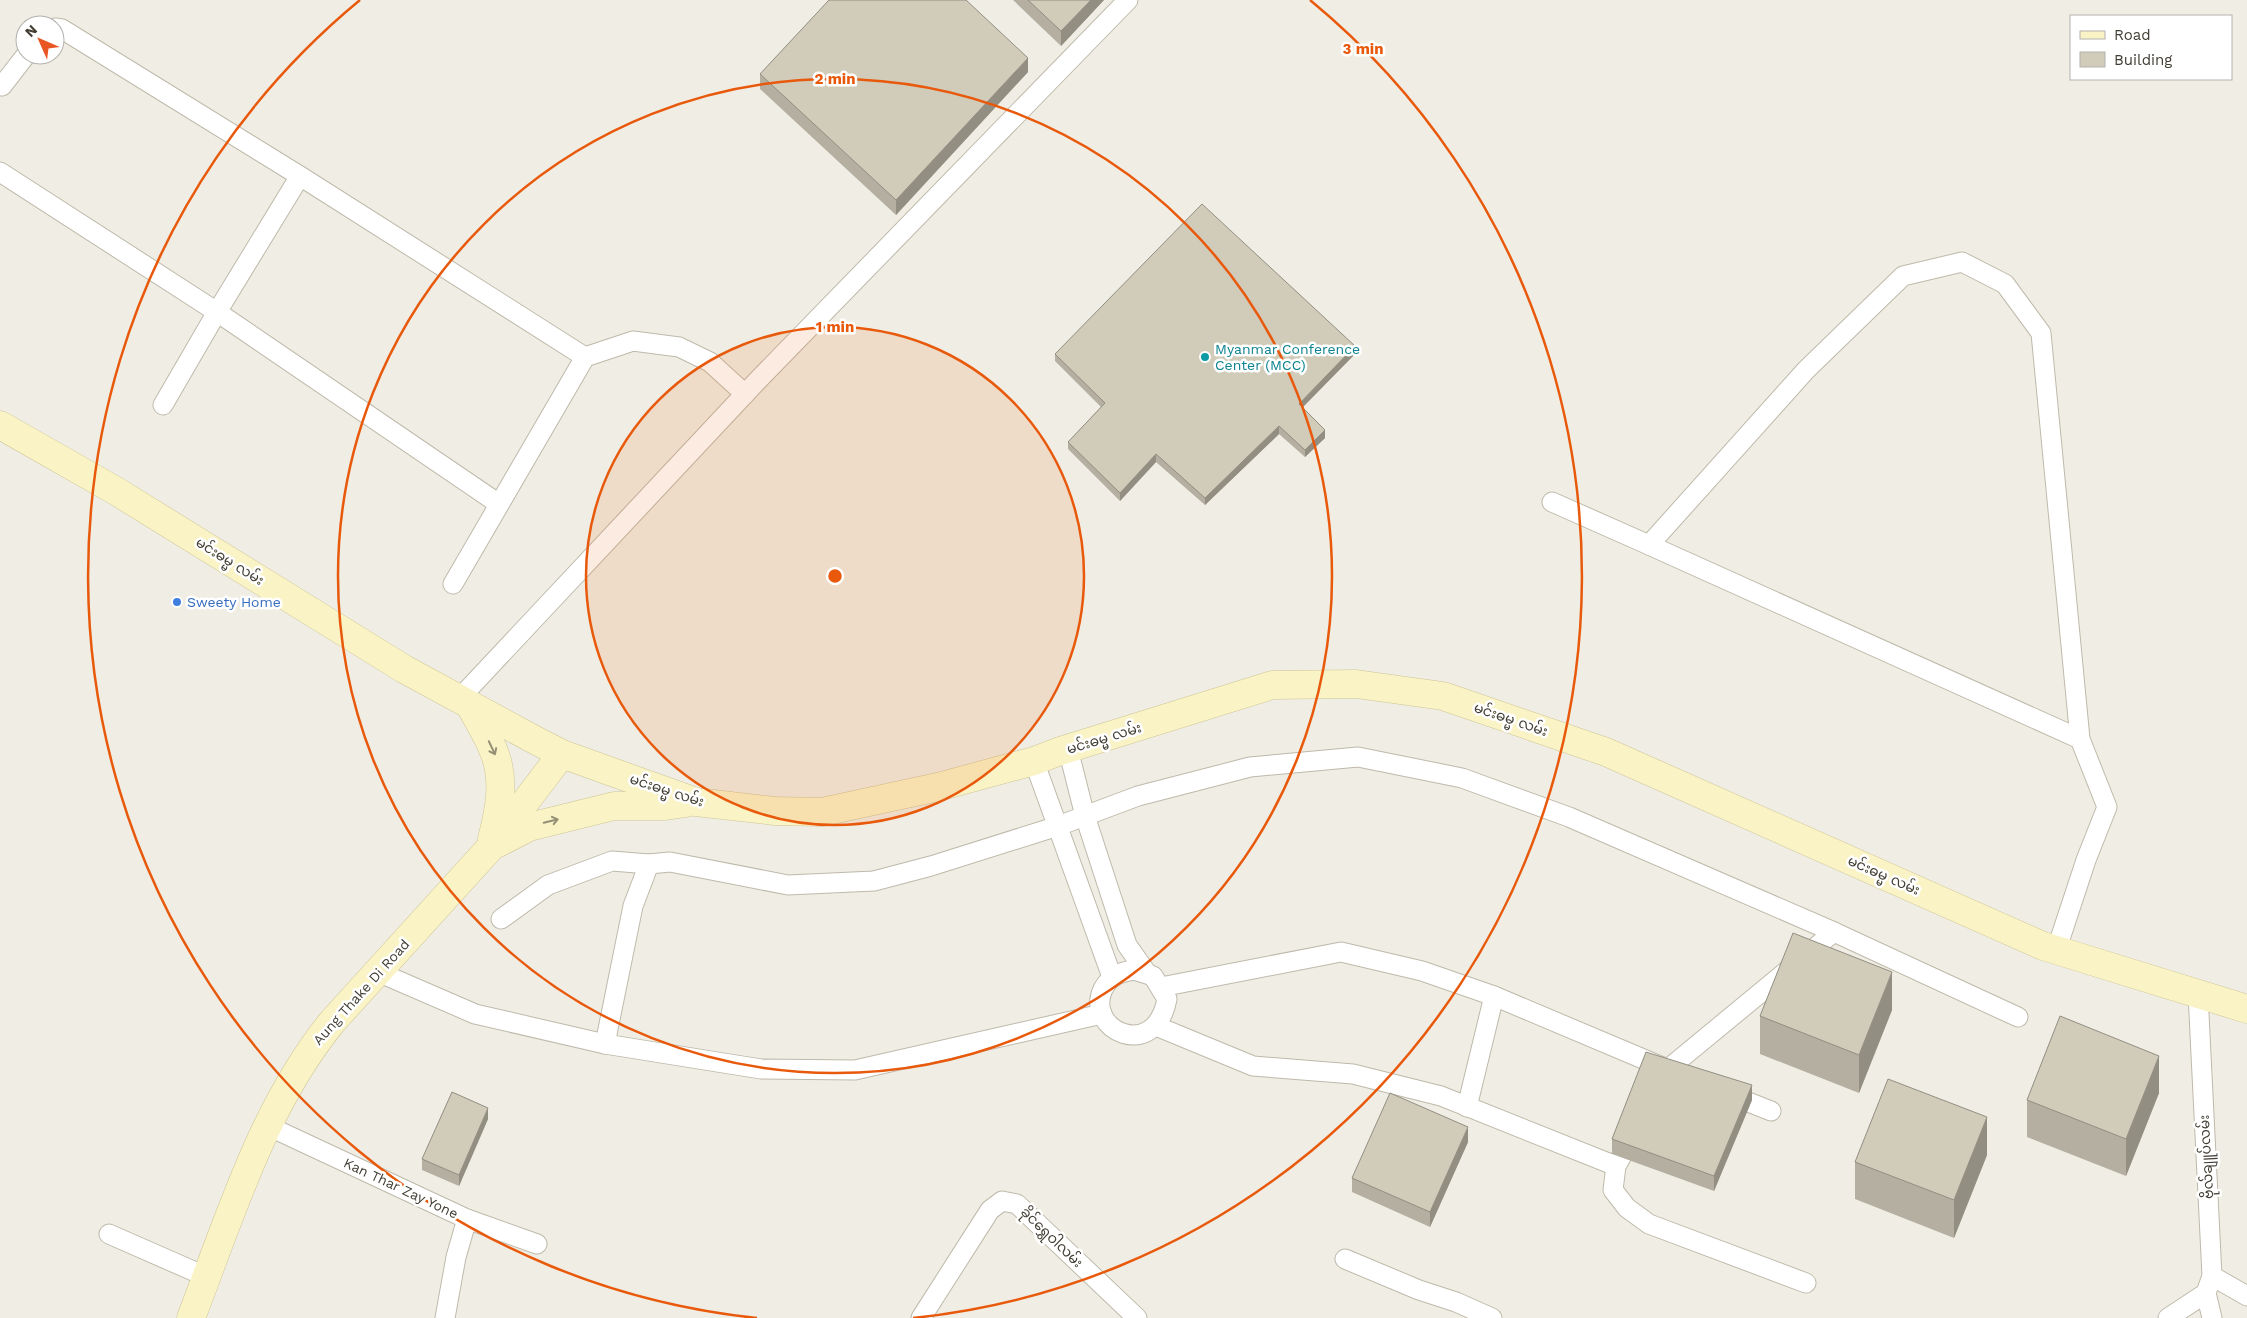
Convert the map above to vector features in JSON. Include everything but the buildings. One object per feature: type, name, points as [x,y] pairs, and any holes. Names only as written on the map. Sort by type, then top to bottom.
[{"type":"main road","name":"မင်းဓမ္မ လမ်း","points":[[0,425],[116,490],[404,669],[562,754],[696,802],[775,811],[822,812],[938,787],[1034,761],[1272,685],[1356,684],[1443,696],[1606,752],[2056,951],[2247,1009]]},
{"type":"main road","points":[[465,702],[492,745],[499,763],[501,783],[500,808],[490,848]]},
{"type":"main road","name":"Aung Thake Di Road","points":[[191,1318],[243,1183],[277,1105],[310,1050],[490,848],[562,754]]},
{"type":"main road","points":[[490,848],[528,827],[614,806],[665,806],[696,802]]},
{"type":"street","points":[[465,702],[745,394],[1128,0]]},
{"type":"street","points":[[65,31],[300,176],[585,357]]},
{"type":"street","points":[[1,87],[18,65]]},
{"type":"street","points":[[0,172],[217,312],[499,504]]},
{"type":"street","points":[[163,405],[300,176]]},
{"type":"street","points":[[1649,545],[1806,370],[1903,276],[1962,262],[2005,284],[2041,333],[2080,739],[2107,807],[2086,860],[2056,951]]},
{"type":"street","points":[[453,584],[585,357],[633,341],[679,347],[710,362],[745,394]]},
{"type":"street","points":[[1552,502],[2080,739]]},
{"type":"street","points":[[1068,749],[1084,816],[1127,945],[1146,972]]},
{"type":"street","points":[[501,919],[548,885],[612,861],[649,864],[670,862],[788,885],[874,881],[932,866],[1058,826],[1138,796],[1250,767],[1358,757],[1462,778],[1560,813],[1834,932],[2018,1017]]},
{"type":"street","points":[[1034,761],[1112,977]]},
{"type":"street","points":[[605,1044],[633,906],[649,864]]},
{"type":"street","points":[[1655,1094],[1834,932]]},
{"type":"street","points":[[1160,987],[1341,952],[1422,971],[1494,996],[1677,1073]]},
{"type":"street","points":[[1128,970],[1146,972],[1153,976],[1167,999],[1162,1016],[1156,1026],[1142,1034],[1125,1034],[1116,1030],[1102,1014],[1101,994],[1112,977],[1128,970]]},
{"type":"street","points":[[378,972],[475,1014],[605,1044],[761,1068],[855,1070],[1102,1014]]},
{"type":"street","name":"ဗိုလ်ချူပ်လမ်း","points":[[2198,994],[2209,1284],[2212,1318]]},
{"type":"street","points":[[1467,1107],[1494,996]]},
{"type":"street","points":[[1156,1026],[1254,1066],[1353,1074],[1441,1096],[1616,1166]]},
{"type":"street","points":[[1711,1087],[1771,1112]]},
{"type":"street","points":[[1642,1118],[1616,1166],[1613,1190],[1627,1208],[1649,1224],[1806,1283]]},
{"type":"street","name":"Kan Thar Zay Yone","points":[[268,1126],[467,1219],[537,1244]]},
{"type":"street","name":"ခိုင်ရွှေဝါလမ်း","points":[[921,1318],[990,1210],[1002,1201],[1017,1204],[1137,1318]]},
{"type":"street","points":[[445,1318],[456,1257],[467,1219]]},
{"type":"street","points":[[109,1234],[207,1277]]},
{"type":"street","points":[[1346,1259],[1492,1318]]},
{"type":"street","points":[[2168,1318],[2209,1284],[2247,1296]]},
{"type":"place","name":"Myanmar Conference Center (MCC)","points":[[1205,357]]},
{"type":"place","name":"Sweety Home","points":[[177,602]]}]
